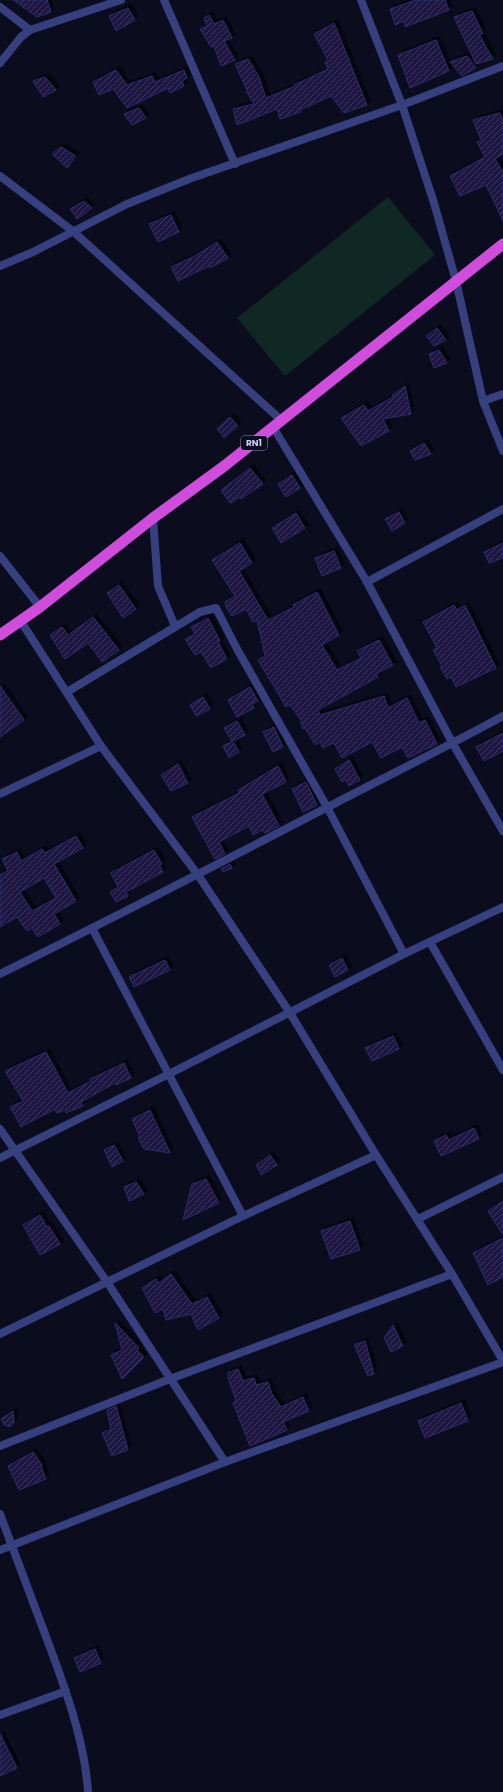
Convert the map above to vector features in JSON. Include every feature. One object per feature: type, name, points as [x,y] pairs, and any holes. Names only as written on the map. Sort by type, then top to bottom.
[{"type":"highway","name":"RN1","points":[[0,635],[154,518],[223,468],[503,244]]},
{"type":"street","points":[[0,63],[21,37],[30,30],[121,0]]},
{"type":"street","points":[[164,0],[235,164]]},
{"type":"street","points":[[361,0],[402,105],[434,203],[456,281],[484,401],[503,451]]},
{"type":"street","points":[[0,7],[30,30]]},
{"type":"street","points":[[0,266],[34,252],[127,204],[189,179],[402,105],[503,66]]},
{"type":"street","points":[[0,176],[74,232],[277,424],[366,582],[453,744],[503,831]]},
{"type":"street","points":[[484,401],[503,394]]},
{"type":"street","points":[[366,582],[503,509]]},
{"type":"street","points":[[154,518],[158,586],[175,626]]},
{"type":"street","points":[[0,556],[40,606]]},
{"type":"street","points":[[67,692],[175,626],[200,612],[216,608],[237,649],[327,807],[404,954]]},
{"type":"street","points":[[0,1550],[224,1462],[503,1362],[452,1274],[376,1155],[290,1012],[198,875],[102,746],[20,620]]},
{"type":"street","points":[[0,974],[198,875],[327,807],[453,744],[503,716]]},
{"type":"street","points":[[0,794],[102,746]]},
{"type":"street","points":[[0,1158],[404,954],[503,907]]},
{"type":"street","points":[[92,928],[243,1216]]},
{"type":"street","points":[[430,942],[503,1070]]},
{"type":"street","points":[[0,1129],[107,1282],[224,1462]]},
{"type":"street","points":[[0,1334],[243,1216],[376,1155]]},
{"type":"street","points":[[418,1219],[503,1176]]},
{"type":"street","points":[[0,1446],[170,1379],[452,1274]]},
{"type":"street","points":[[0,1514],[66,1691],[77,1730],[88,1792]]},
{"type":"street","points":[[0,1715],[66,1691]]},
{"type":"green space","points":[[388,197],[435,255],[285,376],[237,318]]},
{"type":"building","points":[[13,0],[47,0],[51,12],[37,17]]},
{"type":"building","points":[[416,0],[445,0],[449,10],[405,27],[404,21],[395,25],[390,9]]},
{"type":"building","points":[[128,8],[135,20],[116,31],[109,16]]},
{"type":"building","points":[[472,11],[483,34],[479,34],[493,59],[476,64],[454,17]]},
{"type":"building","points":[[209,15],[214,24],[223,20],[232,38],[224,41],[235,60],[221,66],[214,46],[211,47],[200,29],[207,26],[204,18]]},
{"type":"building","points":[[334,23],[367,105],[344,113],[331,96],[300,110],[301,112],[280,119],[277,109],[237,125],[233,109],[254,104],[246,91],[247,90],[235,64],[248,59],[259,77],[266,98],[295,86],[294,85],[328,69],[325,62],[328,60],[314,34]]},
{"type":"building","points":[[436,40],[449,71],[410,88],[398,55]]},
{"type":"building","points":[[467,56],[476,68],[462,76],[450,62]]},
{"type":"building","points":[[116,70],[127,85],[152,76],[155,82],[184,70],[187,78],[182,81],[184,86],[170,93],[168,88],[127,108],[113,89],[99,95],[93,82]]},
{"type":"building","points":[[45,77],[56,90],[43,97],[33,81]]},
{"type":"building","points":[[139,108],[146,118],[132,125],[124,114]]},
{"type":"building","points":[[500,113],[503,122],[503,154],[495,159],[503,172],[503,221],[486,185],[460,196],[450,176],[485,157],[477,142],[481,140],[473,120]]},
{"type":"building","points":[[61,147],[76,156],[67,168],[52,154]]},
{"type":"building","points":[[84,201],[92,208],[77,219],[70,209]]},
{"type":"building","points":[[171,215],[179,232],[158,242],[149,224]]},
{"type":"building","points":[[217,242],[228,258],[210,268],[209,266],[178,281],[171,267],[193,257]]},
{"type":"building","points":[[437,328],[446,340],[434,346],[426,336]]},
{"type":"building","points":[[439,350],[447,363],[434,368],[429,354]]},
{"type":"building","points":[[405,386],[411,414],[383,419],[389,431],[361,446],[341,418],[364,405],[368,411],[393,397],[392,395]]},
{"type":"building","points":[[230,417],[238,426],[224,438],[217,429]]},
{"type":"building","points":[[424,443],[431,454],[415,460],[410,451]]},
{"type":"building","points":[[250,468],[263,484],[241,499],[240,497],[231,503],[229,502],[221,490]]},
{"type":"building","points":[[292,475],[300,488],[286,497],[278,484]]},
{"type":"building","points":[[399,512],[405,523],[392,531],[385,519]]},
{"type":"building","points":[[296,513],[305,528],[281,543],[272,528]]},
{"type":"building","points":[[240,543],[252,563],[239,571],[268,620],[294,607],[293,605],[317,592],[339,635],[322,645],[337,670],[361,658],[357,651],[379,640],[393,665],[376,674],[378,677],[318,710],[320,715],[384,696],[388,708],[407,698],[419,723],[425,720],[437,744],[408,758],[402,747],[381,758],[372,742],[342,758],[334,743],[323,748],[320,742],[315,745],[305,728],[303,729],[300,719],[290,705],[286,707],[258,660],[265,656],[257,620],[253,622],[246,609],[232,616],[226,607],[225,602],[235,596],[212,560]]},
{"type":"building","points":[[503,543],[503,558],[489,563],[484,552]]},
{"type":"building","points":[[334,551],[341,568],[322,576],[315,558]]},
{"type":"building","points":[[119,585],[136,609],[123,618],[107,593]]},
{"type":"building","points":[[454,605],[457,610],[465,605],[496,668],[456,687],[451,677],[447,679],[440,667],[442,666],[433,650],[437,648],[423,622]]},
{"type":"building","points":[[93,617],[119,650],[102,662],[88,643],[65,659],[50,635],[62,627],[68,635]]},
{"type":"building","points":[[208,618],[220,641],[218,642],[227,659],[211,668],[201,652],[195,655],[185,639],[195,634],[191,627]]},
{"type":"building","points":[[0,686],[24,720],[0,737]]},
{"type":"building","points":[[250,687],[258,701],[252,704],[254,708],[237,717],[228,700]]},
{"type":"building","points":[[203,697],[210,709],[196,716],[190,705]]},
{"type":"building","points":[[237,721],[245,735],[233,741],[239,752],[229,758],[223,746],[232,741],[224,728]]},
{"type":"building","points":[[274,727],[283,747],[273,752],[263,732]]},
{"type":"building","points":[[503,733],[503,751],[484,761],[476,747]]},
{"type":"building","points":[[349,760],[360,780],[349,786],[346,780],[342,782],[335,769]]},
{"type":"building","points":[[178,764],[188,783],[171,791],[161,775]]},
{"type":"building","points":[[278,766],[286,782],[262,794],[279,826],[265,833],[263,830],[253,835],[249,826],[219,842],[225,854],[215,859],[192,817],[239,793],[238,790]]},
{"type":"building","points":[[306,782],[317,805],[303,812],[292,789]]},
{"type":"building","points":[[76,836],[83,848],[54,864],[76,901],[54,914],[60,924],[38,937],[32,928],[27,931],[17,917],[0,927],[0,875],[8,871],[2,859],[17,852],[21,861],[42,849],[45,853]],"holes":[[[44,878],[56,898],[32,911],[20,892]]]},
{"type":"building","points":[[154,850],[162,864],[159,865],[163,872],[126,892],[128,896],[116,902],[110,892],[118,887],[111,873]]},
{"type":"building","points":[[230,864],[232,868],[223,872],[221,869]]},
{"type":"building","points":[[342,958],[348,970],[335,977],[329,965]]},
{"type":"building","points":[[165,960],[170,970],[134,987],[129,977]]},
{"type":"building","points":[[393,1036],[399,1049],[372,1061],[365,1048]]},
{"type":"building","points":[[46,1052],[68,1093],[91,1081],[90,1079],[124,1063],[131,1078],[116,1085],[115,1083],[81,1102],[83,1106],[66,1113],[65,1110],[57,1113],[55,1109],[21,1127],[10,1107],[23,1101],[5,1071]]},
{"type":"building","points":[[150,1110],[170,1153],[144,1149],[138,1138],[140,1137],[132,1119]]},
{"type":"building","points":[[474,1128],[479,1139],[441,1156],[434,1141],[446,1135],[449,1140]]},
{"type":"building","points":[[114,1145],[123,1161],[112,1167],[104,1150]]},
{"type":"building","points":[[270,1155],[277,1165],[261,1175],[256,1165]]},
{"type":"building","points":[[206,1179],[219,1203],[183,1220],[192,1184]]},
{"type":"building","points":[[136,1182],[144,1194],[129,1201],[124,1187]]},
{"type":"building","points":[[503,1201],[503,1235],[488,1211]]},
{"type":"building","points":[[40,1215],[60,1244],[40,1255],[23,1225]]},
{"type":"building","points":[[350,1221],[360,1250],[331,1259],[321,1231]]},
{"type":"building","points":[[503,1238],[503,1277],[488,1285],[473,1253]]},
{"type":"building","points":[[171,1274],[192,1304],[207,1297],[219,1318],[198,1330],[191,1314],[166,1320],[163,1309],[155,1313],[142,1288],[156,1279],[159,1283]]},
{"type":"building","points":[[115,1323],[139,1348],[137,1350],[144,1357],[122,1379],[111,1355],[122,1350]]},
{"type":"building","points":[[393,1325],[403,1346],[391,1352],[384,1338]]},
{"type":"building","points":[[365,1341],[374,1374],[368,1376],[354,1345]]},
{"type":"building","points":[[238,1369],[243,1381],[254,1378],[256,1385],[268,1382],[272,1394],[281,1407],[303,1397],[309,1411],[283,1422],[287,1430],[250,1446],[233,1403],[236,1401],[228,1378],[228,1373]]},
{"type":"building","points":[[461,1403],[468,1421],[425,1438],[418,1421]]},
{"type":"building","points":[[116,1406],[128,1450],[112,1456],[102,1433],[111,1429],[107,1410]]},
{"type":"building","points":[[13,1411],[14,1422],[10,1427],[4,1425],[1,1419]]},
{"type":"building","points":[[33,1452],[42,1465],[41,1466],[46,1479],[19,1490],[8,1466]]},
{"type":"building","points":[[95,1649],[101,1663],[80,1672],[74,1658]]},
{"type":"building","points":[[0,1734],[17,1768],[0,1776]]}]
